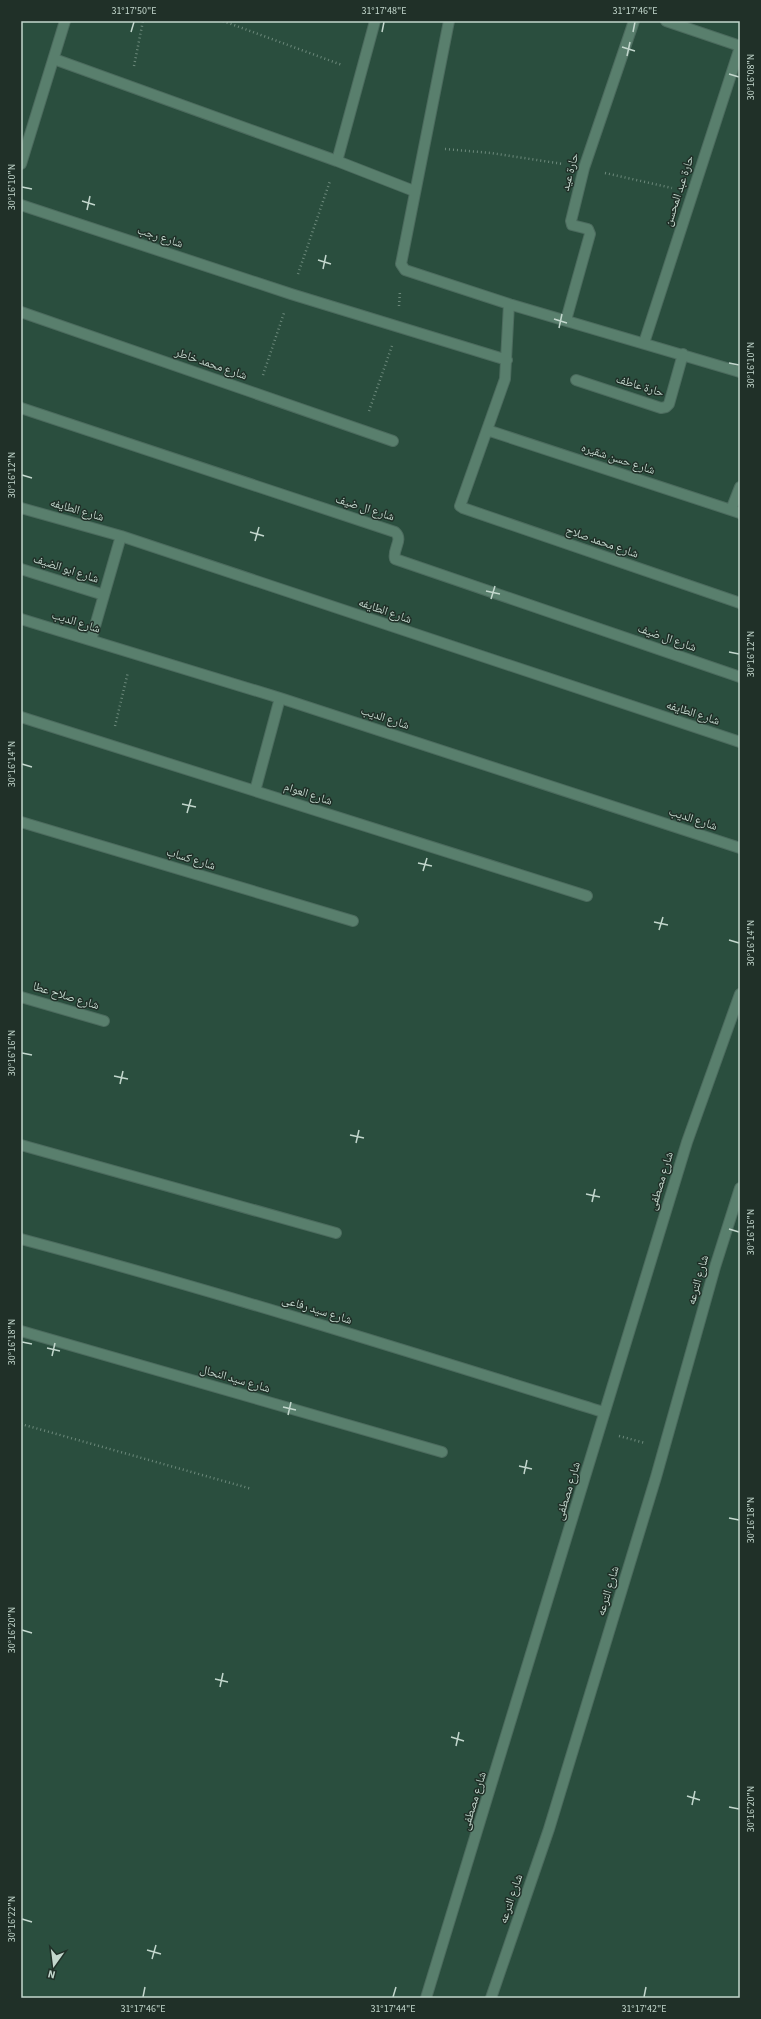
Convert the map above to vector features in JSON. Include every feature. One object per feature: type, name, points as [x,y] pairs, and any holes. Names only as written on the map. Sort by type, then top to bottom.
[{"type":"street","points":[[21,164],[65,21]]},
{"type":"street","points":[[338,161],[363,73],[375,21]]},
{"type":"street","points":[[449,21],[414,191],[401,264],[405,270],[509,304],[740,372]]},
{"type":"street","name":"حارة عيد","points":[[566,320],[590,234],[588,229],[572,225],[571,221],[584,168],[634,21]]},
{"type":"street","points":[[666,21],[682,24],[740,46]]},
{"type":"street","name":"حارة عبد المحسن","points":[[644,343],[740,46]]},
{"type":"street","points":[[54,59],[338,161],[414,191]]},
{"type":"street","name":"شارع رجب","points":[[21,205],[291,294],[507,360]]},
{"type":"street","points":[[487,430],[505,378],[509,304]]},
{"type":"street","name":"شارع محمد خاطر","points":[[21,312],[393,441]]},
{"type":"street","name":"حارة عاطف","points":[[576,380],[661,408],[666,407],[669,404],[683,354]]},
{"type":"street","name":"شارع ال ضيف","points":[[21,408],[395,532],[399,539],[394,555],[395,558],[740,677]]},
{"type":"street","name":"شارع محمد صلاح","points":[[487,430],[461,502],[462,508],[740,603]]},
{"type":"street","name":"شارع حسن شقيره","points":[[487,430],[735,512]]},
{"type":"street","points":[[735,512],[740,487]]},
{"type":"street","name":"شارع الطايفه","points":[[21,508],[121,536],[740,742]]},
{"type":"street","points":[[91,640],[121,536]]},
{"type":"street","name":"شارع ابو الضيف","points":[[21,569],[104,595]]},
{"type":"street","name":"شارع الديب","points":[[21,619],[280,698],[740,848]]},
{"type":"street","points":[[255,791],[280,698]]},
{"type":"street","name":"شارع العوام","points":[[21,717],[586,896]]},
{"type":"street","name":"شارع كساب","points":[[21,822],[353,921]]},
{"type":"street","name":"شارع مصطفى","points":[[426,1998],[599,1431],[603,1412],[687,1142],[740,994]]},
{"type":"street","name":"شارع صلاح عطا","points":[[21,996],[104,1021]]},
{"type":"street","points":[[21,1145],[336,1233]]},
{"type":"street","name":"شارع الترعه","points":[[491,1998],[549,1829],[664,1448],[715,1267],[740,1188]]},
{"type":"street","name":"شارع سيد رفاعى","points":[[21,1239],[188,1285],[385,1344],[603,1412]]},
{"type":"street","name":"شارع سيد النحال","points":[[21,1331],[442,1452]]},
{"type":"path","points":[[130,86],[144,21]]},
{"type":"path","points":[[223,21],[363,73]]},
{"type":"path","points":[[423,148],[491,152],[584,168],[692,193]]},
{"type":"path","points":[[257,394],[338,161]]},
{"type":"path","points":[[363,430],[398,327],[401,264]]},
{"type":"path","points":[[110,745],[132,652]]},
{"type":"path","points":[[21,1424],[252,1489]]},
{"type":"path","points":[[599,1431],[664,1448]]}]
